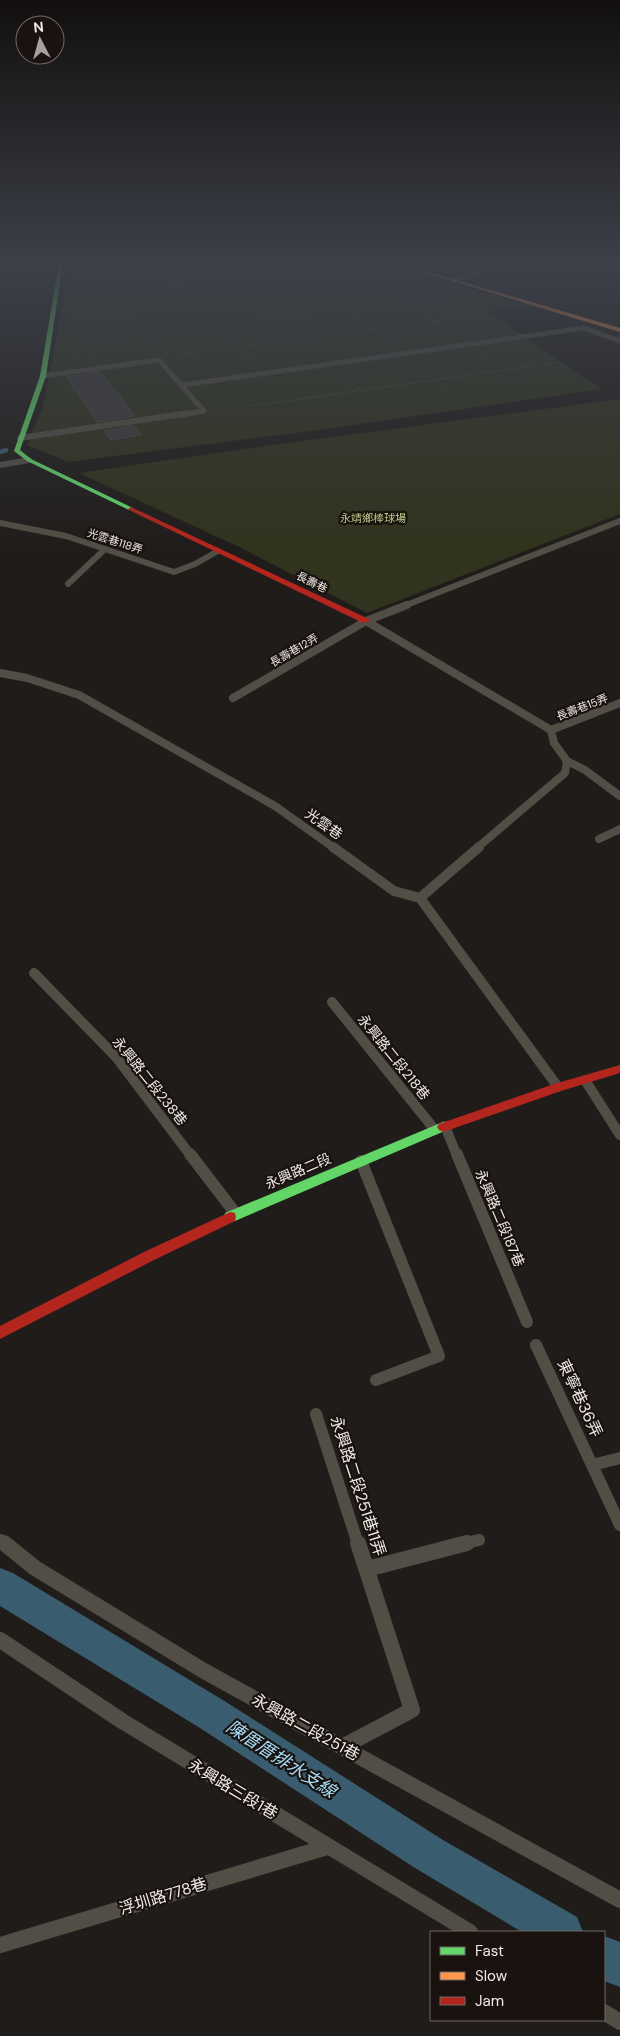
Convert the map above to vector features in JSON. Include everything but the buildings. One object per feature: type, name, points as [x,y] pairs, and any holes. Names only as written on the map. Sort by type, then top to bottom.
[{"type":"street","points":[[29,460],[17,451],[43,376],[46,358]]},
{"type":"street","name":"長壽巷","points":[[29,460],[366,622]]},
{"type":"street","name":"永興路二段","points":[[0,1333],[149,1256],[236,1214],[440,1128],[558,1087],[620,1069]]},
{"type":"lane","points":[[182,385],[374,358]]},
{"type":"lane","points":[[20,438],[204,411],[159,360],[43,376]]},
{"type":"lane","points":[[0,465],[29,460]]},
{"type":"lane","name":"長壽巷12弄","points":[[234,698],[366,622],[620,521]]},
{"type":"lane","name":"光雲巷118弄","points":[[0,523],[66,536],[174,572],[195,564],[218,551]]},
{"type":"lane","points":[[68,584],[105,549]]},
{"type":"lane","name":"長壽巷","points":[[366,622],[552,730]]},
{"type":"lane","name":"光雲巷","points":[[0,673],[27,678],[79,695],[275,806],[394,891],[420,898]]},
{"type":"lane","name":"長壽巷15弄","points":[[552,730],[620,703]]},
{"type":"lane","points":[[552,730],[554,743],[567,761],[585,770],[620,796]]},
{"type":"lane","points":[[558,1087],[420,898],[565,773],[567,761]]},
{"type":"lane","points":[[598,839],[620,829]]},
{"type":"lane","name":"永興路二段238巷","points":[[34,972],[116,1057],[236,1214]]},
{"type":"lane","name":"永興路二段218巷","points":[[332,1002],[440,1128]]},
{"type":"lane","points":[[585,1080],[620,1135]]},
{"type":"lane","name":"永興路二段187巷","points":[[440,1128],[527,1322]]},
{"type":"lane","points":[[361,1161],[440,1356],[376,1380]]},
{"type":"lane","name":"東寧巷36弄","points":[[536,1345],[620,1525]]},
{"type":"lane","name":"永興路二段251巷11弄","points":[[316,1414],[412,1710],[342,1747]]},
{"type":"lane","points":[[592,1466],[620,1458]]},
{"type":"lane","name":"永興路二段251巷","points":[[0,1540],[35,1568],[204,1671],[620,1900]]},
{"type":"lane","name":"永興路二段251巷11弄","points":[[367,1568],[479,1540]]},
{"type":"lane","name":"永興路三段1巷","points":[[0,1640],[122,1721],[468,1931]]},
{"type":"lane","name":"浮圳路778巷","points":[[0,1945],[327,1846]]},
{"type":"lane","points":[[605,2013],[620,2022]]},
{"type":"path","points":[[75,358],[83,370]]},
{"type":"path","points":[[93,358],[100,368]]},
{"type":"path","points":[[112,358],[118,365]]},
{"type":"path","points":[[129,358],[133,363]]},
{"type":"path","points":[[249,358],[264,373]]},
{"type":"path","points":[[326,358],[378,406]]},
{"type":"path","points":[[407,358],[452,395]]},
{"type":"path","points":[[481,358],[515,384]]},
{"type":"path","points":[[251,406],[560,362]]},
{"type":"green space","points":[[52,358],[556,358],[602,389],[312,431],[68,462],[27,445],[43,407]]},
{"type":"green space","name":"永靖鄉棒球場","points":[[620,399],[620,514],[367,613],[239,547],[79,473],[279,444]]},
{"type":"waterway","points":[[0,452],[6,450]]},
{"type":"waterway","name":"陳厝厝排水支線","points":[[0,1586],[213,1715],[429,1854],[560,1931]]},
{"type":"waterway","name":"陳厝厝排水支線","points":[[605,1958],[620,1966]]},
{"type":"traffic: fast","points":[[46,358],[43,376],[17,451],[29,460],[131,509]]},
{"type":"traffic: fast","points":[[230,1217],[443,1127]]},
{"type":"traffic: jam","points":[[131,509],[366,621]]},
{"type":"traffic: jam","points":[[443,1127],[558,1087],[620,1069]]},
{"type":"traffic: jam","points":[[0,1333],[149,1256],[230,1217]]}]
